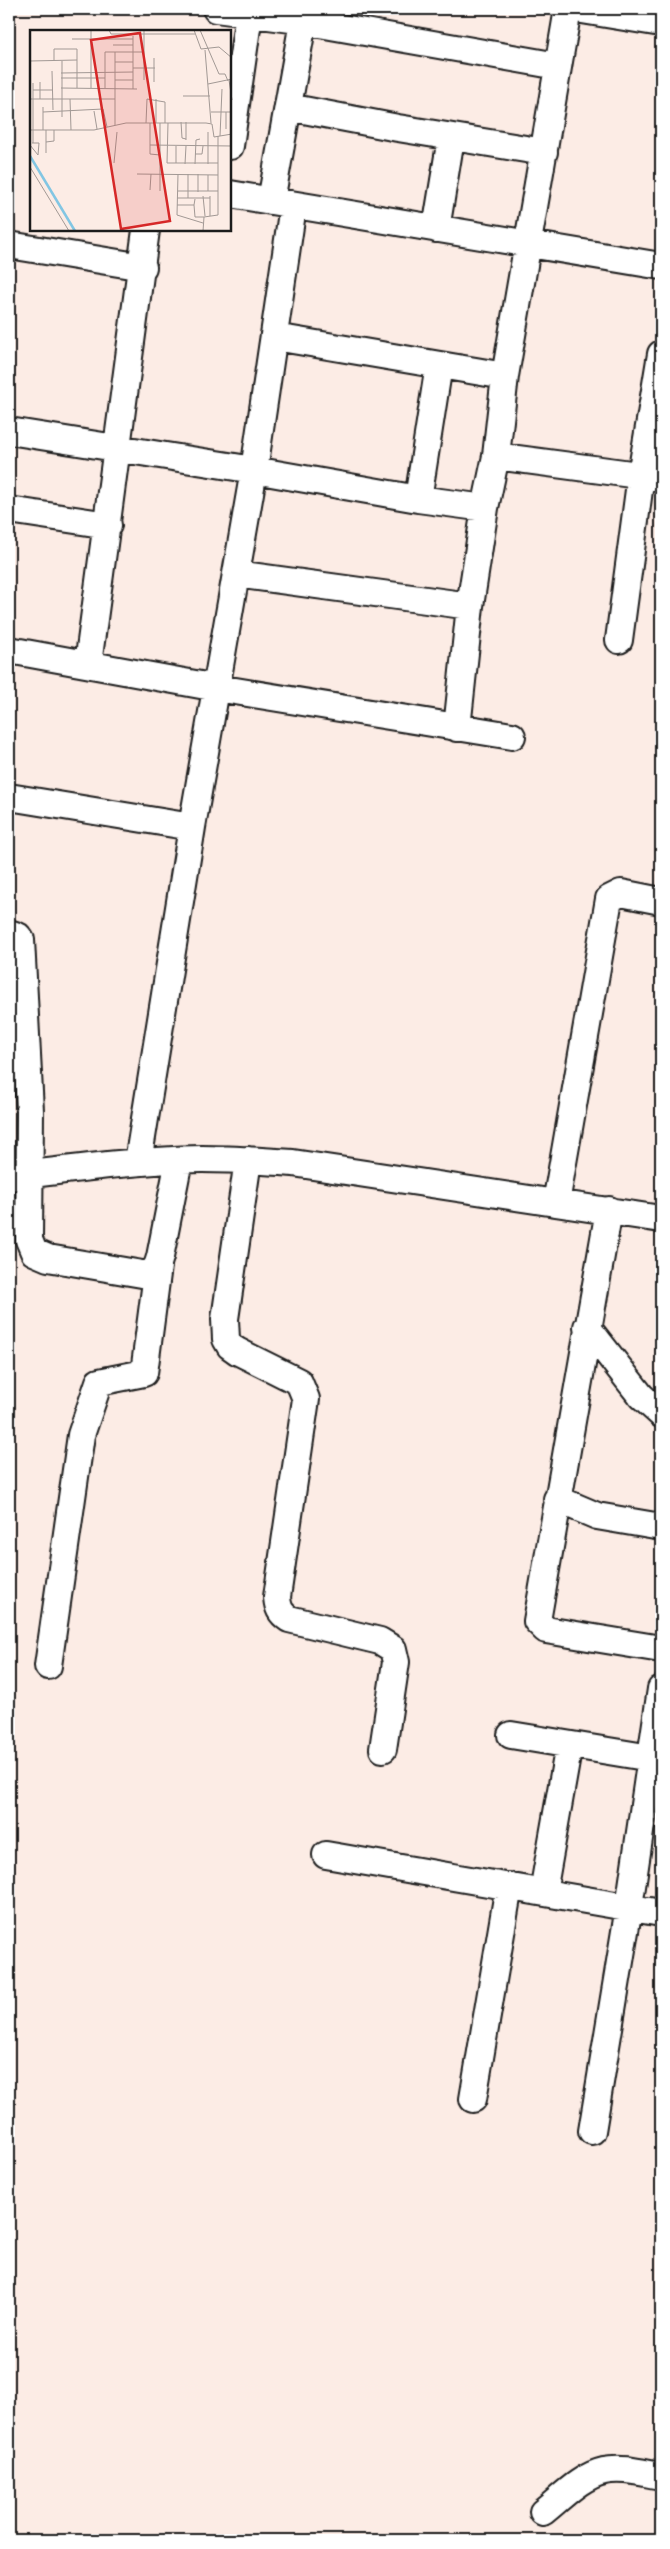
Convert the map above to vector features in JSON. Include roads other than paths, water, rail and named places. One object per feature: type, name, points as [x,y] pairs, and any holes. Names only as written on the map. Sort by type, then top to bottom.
[{"type":"street","points":[[216,9],[249,14],[296,17],[558,66]]},
{"type":"street","points":[[457,728],[470,606],[485,508],[496,456],[504,376],[568,9]]},
{"type":"street","points":[[576,9],[661,23]]},
{"type":"street","points":[[231,139],[249,14]]},
{"type":"street","points":[[138,1162],[192,827],[254,470],[275,337],[288,107],[296,17]]},
{"type":"street","points":[[288,107],[452,138],[544,152]]},
{"type":"street","points":[[436,230],[452,138]]},
{"type":"street","points":[[231,194],[436,230],[527,242],[661,266]]},
{"type":"street","points":[[88,664],[119,448],[143,267],[146,231]]},
{"type":"street","points":[[9,245],[143,267]]},
{"type":"street","points":[[275,337],[504,376]]},
{"type":"street","points":[[619,640],[651,477],[661,354]]},
{"type":"street","points":[[418,499],[438,365]]},
{"type":"street","points":[[9,430],[418,499],[485,508]]},
{"type":"street","points":[[496,456],[651,477]]},
{"type":"street","points":[[9,510],[108,525]]},
{"type":"street","points":[[236,574],[470,606]]},
{"type":"street","points":[[9,650],[217,688],[512,736]]},
{"type":"street","points":[[9,796],[192,827]]},
{"type":"street","points":[[556,1203],[609,899],[621,893],[661,900]]},
{"type":"street","points":[[9,933],[18,936],[21,940],[30,1111],[20,1176],[29,1240],[34,1252],[48,1258],[142,1274],[152,1272],[158,1266]]},
{"type":"street","points":[[48,1666],[81,1435],[99,1382],[144,1373],[158,1266],[179,1160]]},
{"type":"street","points":[[20,1176],[138,1162],[179,1160],[248,1160],[293,1163],[661,1219]]},
{"type":"street","points":[[248,1160],[225,1319],[226,1339],[237,1352],[299,1382],[306,1399],[277,1597],[278,1606],[281,1613],[289,1619],[380,1641],[393,1649],[396,1662],[383,1749]]},
{"type":"street","points":[[609,1210],[557,1500],[538,1613],[539,1625],[546,1630],[661,1649]]},
{"type":"street","points":[[587,1327],[641,1396],[661,1414]]},
{"type":"street","points":[[557,1500],[597,1516],[661,1527]]},
{"type":"street","points":[[592,2131],[629,1907],[661,1689]]},
{"type":"street","points":[[511,1736],[651,1758]]},
{"type":"street","points":[[543,1892],[569,1745]]},
{"type":"street","points":[[326,1855],[661,1913]]},
{"type":"street","points":[[473,2099],[509,1886]]},
{"type":"street","points":[[543,2512],[592,2475],[604,2471],[630,2471],[661,2476]]}]
